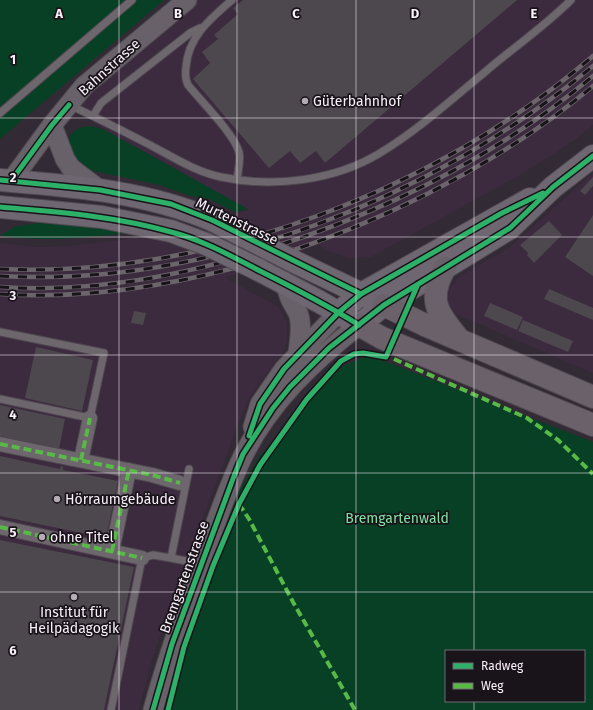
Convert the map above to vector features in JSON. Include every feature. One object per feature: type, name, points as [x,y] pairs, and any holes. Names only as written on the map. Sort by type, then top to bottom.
[{"type":"highway","points":[[445,268],[437,285],[435,302],[442,319],[460,340]]},
{"type":"highway","points":[[384,305],[460,340],[593,397]]},
{"type":"highway","points":[[359,325],[382,338],[593,425]]},
{"type":"main road","name":"Bahnstrasse","points":[[4,186],[84,86],[187,0]]},
{"type":"main road","points":[[52,125],[68,164],[100,190]]},
{"type":"main road","points":[[0,207],[102,217],[171,232],[206,244],[257,269],[359,325],[384,305],[510,228],[553,187],[593,156]]},
{"type":"main road","name":"Murtenstrasse","points":[[4,186],[100,190],[171,204],[212,220],[384,305]]},
{"type":"main road","points":[[338,313],[361,294],[502,213],[553,187]]},
{"type":"main road","points":[[286,284],[288,298],[298,314],[300,324],[298,354]]},
{"type":"main road","name":"Bremgartenstrasse","points":[[153,710],[172,644],[243,454],[260,404],[284,369],[338,313]]},
{"type":"main road","name":"Bremgartenstrasse","points":[[243,454],[257,431],[290,387],[329,348],[359,325]]},
{"type":"street","points":[[81,460],[90,418]]},
{"type":"street","points":[[0,444],[129,470],[180,483]]},
{"type":"street","points":[[112,551],[129,470]]},
{"type":"street","points":[[0,527],[142,558]]},
{"type":"lane","points":[[0,113],[132,0]]},
{"type":"lane","points":[[232,0],[204,26],[190,46],[186,60],[186,82],[233,139],[240,159],[237,179]]},
{"type":"lane","points":[[68,105],[93,116],[198,170],[221,177],[237,179],[277,182],[305,180],[356,165],[379,154],[418,128],[571,0]]},
{"type":"lane","points":[[93,116],[101,103],[190,33],[204,26]]},
{"type":"lane","points":[[0,332],[104,353],[90,418],[0,399]]},
{"type":"lane","points":[[171,558],[189,469]]},
{"type":"lane","points":[[111,710],[142,558],[153,555],[201,564]]},
{"type":"shaded area","points":[[187,0],[593,0],[593,125],[576,139],[522,174],[371,257],[348,258],[326,250],[319,245],[226,278],[277,306],[287,323],[287,341],[284,350],[250,396],[239,422],[153,656],[139,710],[0,710],[0,243],[36,247],[67,246],[121,240],[196,225],[249,210],[103,129],[69,105]]},
{"type":"shaded area","points":[[593,173],[593,373],[456,314],[449,308],[447,301],[448,291],[457,279],[510,247]]},
{"type":"green space","points":[[0,0],[164,0],[0,139]]},
{"type":"green space","points":[[90,126],[103,129],[248,209],[235,212],[209,199],[190,196],[160,185],[89,170],[77,163],[67,141],[71,134],[76,130],[82,127]]},
{"type":"green space","points":[[38,223],[105,228],[128,233],[80,238],[48,239],[0,236],[14,227]]},
{"type":"green space","name":"Bremgartenwald","points":[[364,357],[384,361],[593,442],[593,710],[161,710],[177,657],[235,497],[260,455],[288,427],[314,394],[343,366]]},
{"type":"building","name":"Güterbahnhof","points":[[243,0],[517,0],[325,163],[316,151],[300,163],[290,151],[269,168],[193,79],[210,63],[202,52],[218,39],[214,35],[238,14],[233,8]]},
{"type":"building","points":[[593,177],[593,186],[585,195],[580,191]]},
{"type":"building","points":[[593,215],[593,276],[565,257]]},
{"type":"building","points":[[549,221],[562,235],[534,263],[527,255],[528,253],[520,245]]},
{"type":"building","points":[[549,289],[593,308],[593,320],[544,299]]},
{"type":"building","points":[[490,303],[523,317],[517,330],[484,316]]},
{"type":"building","points":[[134,311],[146,313],[143,325],[131,323]]},
{"type":"building","points":[[523,320],[573,341],[568,352],[518,331]]},
{"type":"building","points":[[36,347],[93,360],[82,411],[25,398]]},
{"type":"building","points":[[0,405],[65,419],[59,449],[0,436]]},
{"type":"building","name":"Hörraumgebäude","points":[[0,456],[60,469],[61,466],[63,467],[63,470],[118,481],[106,538],[0,516]]},
{"type":"building","points":[[0,540],[134,567],[104,710],[0,710]]},
{"type":"railway","points":[[0,269],[79,268],[158,259],[237,241],[316,216],[391,185],[464,147],[531,104],[593,56]]},
{"type":"railway","points":[[0,276],[79,276],[158,267],[238,250],[315,225],[391,194],[463,156],[530,113],[593,66]]},
{"type":"railway","points":[[0,287],[68,288],[135,281],[202,268],[267,249],[311,234],[354,218],[438,179],[518,132],[593,76]]},
{"type":"railway","points":[[0,294],[77,294],[156,285],[235,268],[314,243],[391,211],[464,174],[532,132],[593,86]]},
{"type":"marked path","points":[[394,359],[527,418],[558,440],[593,474]]},
{"type":"marked path","points":[[81,460],[90,418]]},
{"type":"marked path","points":[[0,444],[152,475],[180,483]]},
{"type":"marked path","points":[[112,551],[129,470]]},
{"type":"marked path","points":[[239,504],[249,519],[293,602],[355,710]]},
{"type":"marked path","points":[[0,527],[142,558]]},
{"type":"cycle path","points":[[11,181],[52,125],[69,105]]},
{"type":"cycle path","points":[[153,710],[172,644],[234,476],[243,454],[273,408],[290,387],[329,348],[384,305],[510,228],[553,187],[593,156]]},
{"type":"cycle path","points":[[0,180],[100,190],[171,204],[212,220],[361,294]]},
{"type":"cycle path","points":[[249,436],[260,404],[284,369],[338,313],[361,294],[502,213],[543,193]]},
{"type":"cycle path","points":[[0,207],[108,218],[183,235],[228,254],[310,297],[359,325]]},
{"type":"cycle path","points":[[168,710],[184,647],[213,566],[239,504],[260,465],[307,399],[341,361],[354,354],[363,353],[386,357],[418,284]]},
{"type":"place","name":"Güterbahnhof","points":[[305,101]]},
{"type":"place","name":"Hörraumgebäude","points":[[57,499]]},
{"type":"place","name":"ohne Titel","points":[[42,537]]},
{"type":"place","name":"Institut für Heilpädagogik","points":[[74,597]]}]
